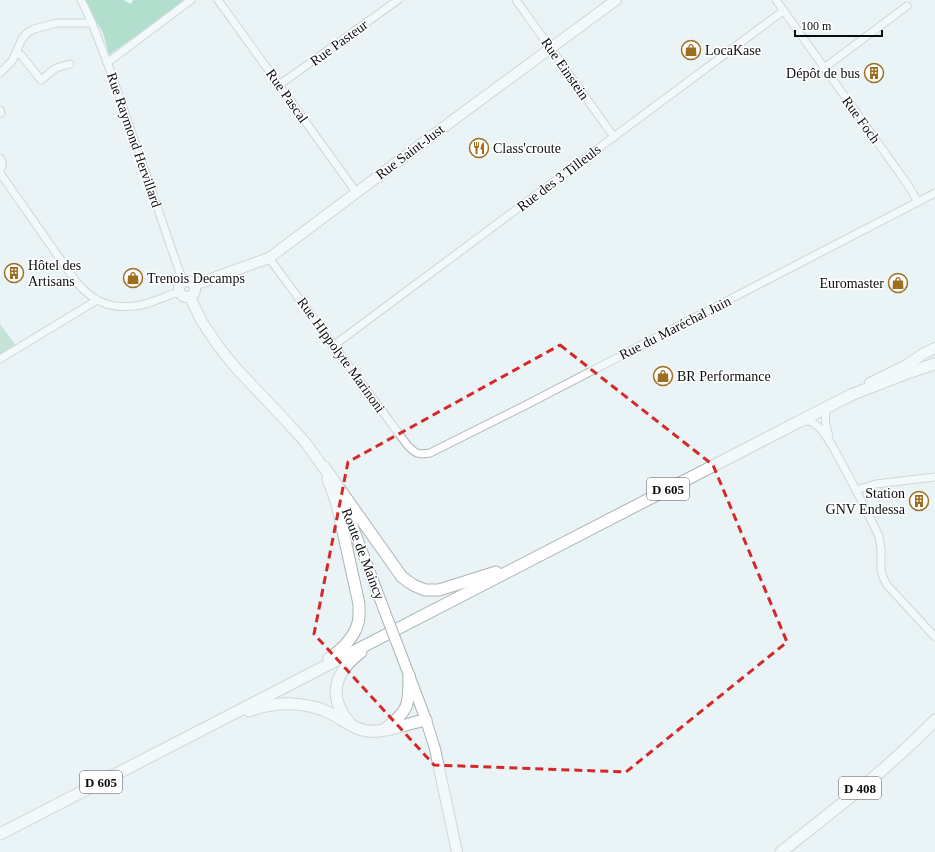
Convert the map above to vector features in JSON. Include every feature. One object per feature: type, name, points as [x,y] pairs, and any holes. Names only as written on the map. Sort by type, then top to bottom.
[{"type":"main road","name":"D 605","points":[[0,834],[827,407],[851,395],[933,363]]},
{"type":"main road","points":[[324,467],[402,577],[413,585],[425,590],[439,590],[535,558]]},
{"type":"main road","points":[[288,684],[342,649],[357,627],[359,618],[358,604],[336,504],[324,467]]},
{"type":"main road","points":[[352,726],[339,707],[336,697],[338,680],[342,671],[353,658],[381,638]]},
{"type":"main road","points":[[383,730],[395,722],[403,714],[408,703],[409,675]]},
{"type":"main road","points":[[202,730],[251,710],[265,706],[285,704],[306,705],[322,710],[352,726],[368,731],[377,732],[426,720]]},
{"type":"main road","name":"D 408","points":[[781,852],[879,773],[914,742],[935,720]]},
{"type":"street","name":"Rue Raymond Hervillard","points":[[81,0],[108,64],[183,282]]},
{"type":"street","points":[[108,64],[191,0]]},
{"type":"street","name":"Rue Pascal","points":[[218,0],[356,192]]},
{"type":"street","name":"Rue Pasteur","points":[[279,85],[398,0]]},
{"type":"street","name":"Rue Einstein","points":[[516,0],[614,137]]},
{"type":"street","name":"Rue Saint-Just","points":[[194,285],[269,258],[616,0]]},
{"type":"street","name":"Rue Foch","points":[[776,0],[908,185],[918,202]]},
{"type":"street","points":[[824,68],[907,6]]},
{"type":"street","name":"Rue des 3 Tilleuls","points":[[334,345],[783,11]]},
{"type":"street","points":[[0,73],[12,61],[22,39],[34,29],[57,23],[92,23]]},
{"type":"street","points":[[16,53],[21,55],[42,80],[56,68],[70,64]]},
{"type":"street","points":[[0,158],[3,163],[0,171],[77,283],[86,293],[97,300],[115,307],[142,305],[179,292]]},
{"type":"street","name":"Rue du Maréchal Juin","points":[[414,452],[421,454],[430,453],[532,402],[935,193]]},
{"type":"street","name":"Rue HIppolyte Marinoni","points":[[269,258],[408,446],[414,452]]},
{"type":"street","points":[[188,281],[194,285],[195,292],[190,297],[184,298],[179,292],[179,286],[183,282],[188,281]]},
{"type":"street","name":"Route de Maincy","points":[[190,297],[202,322],[218,347],[305,442],[337,487],[426,720],[434,749],[456,852]]},
{"type":"street","points":[[0,359],[97,300]]},
{"type":"street","points":[[851,395],[935,348]]},
{"type":"street","points":[[827,407],[825,414],[826,428],[833,447]]},
{"type":"street","points":[[802,420],[812,422],[821,429],[833,447],[856,490],[879,536],[881,549],[881,570],[887,585],[935,638]]},
{"type":"street","points":[[856,490],[876,484],[935,478]]},
{"type":"highlighted area","points":[[560,345],[713,465],[787,642],[626,772],[434,765],[314,634],[348,462]]},
{"type":"green space","points":[[83,0],[123,0],[131,4],[133,0],[186,0],[109,55],[103,33]]},
{"type":"green space","points":[[0,324],[20,351],[0,363]]},
{"type":"place","name":"LocaKase","points":[[691,50]]},
{"type":"place","name":"Dépôt de bus","points":[[874,73]]},
{"type":"place","name":"Class'croute","points":[[479,148]]},
{"type":"place","name":"Hôtel des Artisans","points":[[14,273]]},
{"type":"place","name":"Trenois Decamps","points":[[133,278]]},
{"type":"place","name":"Euromaster","points":[[898,283]]},
{"type":"place","name":"BR Performance","points":[[663,376]]},
{"type":"place","name":"Station GNV Endessa","points":[[919,501]]}]
